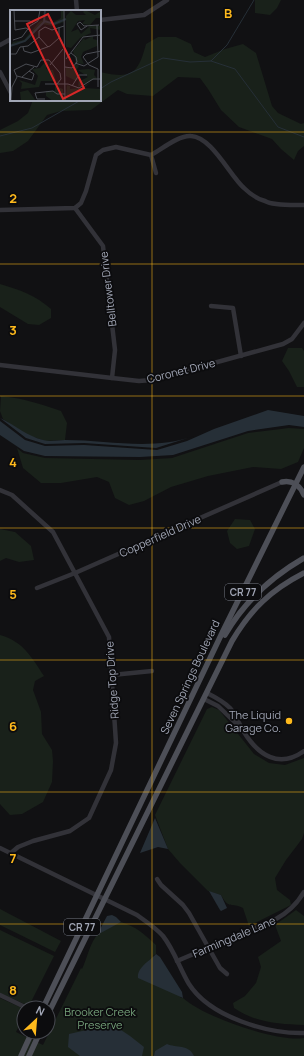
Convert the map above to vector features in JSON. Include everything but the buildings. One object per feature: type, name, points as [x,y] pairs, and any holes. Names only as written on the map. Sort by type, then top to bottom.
[{"type":"main road","points":[[282,482],[296,475],[303,469]]},
{"type":"main road","name":"Seven Springs Boulevard","points":[[97,895],[223,631],[303,469]]},
{"type":"main road","points":[[282,482],[288,481],[296,484],[301,488],[304,495]]},
{"type":"main road","points":[[184,714],[221,641],[246,604],[262,587],[304,558]]},
{"type":"main road","name":"Seven Springs Boulevard","points":[[105,899],[232,641],[250,614],[263,600],[276,590],[304,573]]},
{"type":"main road","name":"CR 77","points":[[70,961],[97,895]]},
{"type":"main road","name":"CR 77","points":[[70,961],[105,899]]},
{"type":"main road","points":[[48,1000],[70,961]]},
{"type":"main road","points":[[54,1000],[70,961]]},
{"type":"main road","points":[[21,1056],[28,1040]]},
{"type":"main road","points":[[29,1056],[36,1040]]},
{"type":"street","points":[[76,0],[77,10]]},
{"type":"street","points":[[101,20],[144,15],[167,0]]},
{"type":"street","points":[[0,45],[10,40]]},
{"type":"street","points":[[0,72],[10,91]]},
{"type":"street","points":[[0,210],[75,208],[80,203],[86,191],[96,155],[100,152],[116,147],[151,156],[181,137],[192,135],[203,141],[215,151],[244,188],[254,195],[266,202],[304,205]]},
{"type":"street","points":[[151,156],[156,173]]},
{"type":"street","name":"Belltower Drive","points":[[75,208],[104,246],[115,350],[112,378]]},
{"type":"street","points":[[211,306],[233,308],[241,356]]},
{"type":"street","name":"Coronet Drive","points":[[0,365],[139,381],[152,380],[287,342],[298,333],[304,323]]},
{"type":"street","name":"Copperfield Drive","points":[[37,588],[75,573],[282,482]]},
{"type":"street","name":"Ridge Top Drive","points":[[0,490],[12,495],[53,532],[109,637],[116,743],[111,770],[89,818],[70,831],[32,841],[18,847],[11,853]]},
{"type":"street","points":[[112,675],[152,671]]},
{"type":"street","points":[[205,696],[221,700],[230,708],[243,730],[257,749],[270,758],[285,759],[298,755],[304,750]]},
{"type":"street","points":[[0,848],[137,915],[147,922],[163,936],[190,986],[210,1005],[242,1022],[264,1029],[288,1033],[304,1033]]},
{"type":"street","points":[[157,879],[161,886],[183,905],[189,913],[220,968],[227,974]]},
{"type":"street","name":"Farmingdale Lane","points":[[177,961],[276,919],[296,904],[304,892]]},
{"type":"street","points":[[0,995],[16,1003]]},
{"type":"green space","points":[[255,0],[281,0],[277,8],[270,15],[255,13]]},
{"type":"green space","points":[[158,37],[176,37],[191,44],[194,52],[205,57],[243,44],[256,53],[272,106],[278,113],[301,124],[304,123],[304,146],[298,151],[294,160],[272,139],[239,127],[221,110],[200,78],[178,77],[153,96],[127,94],[118,90],[91,110],[61,111],[47,115],[28,141],[13,151],[0,153],[0,130],[18,121],[28,113],[33,101],[101,101],[101,72],[119,75],[132,72],[140,62],[146,44]]},
{"type":"green space","points":[[0,284],[21,291],[39,300],[51,309],[51,318],[39,325],[28,324],[0,307]]},
{"type":"green space","points":[[288,348],[302,348],[304,351],[304,387],[297,387],[282,361]]},
{"type":"green space","points":[[1,396],[16,398],[61,411],[67,423],[65,440],[45,441],[25,434],[3,419],[0,411]]},
{"type":"green space","points":[[289,428],[304,429],[304,448],[298,462],[281,469],[253,467],[208,476],[171,487],[144,501],[129,505],[115,498],[109,482],[97,477],[61,483],[41,483],[23,468],[17,448],[23,453],[45,458],[140,460],[172,458],[248,433]]},
{"type":"green space","points":[[235,519],[250,520],[255,529],[249,546],[237,549],[230,543],[227,531]]},
{"type":"green space","points":[[0,529],[15,532],[31,546],[34,560],[19,562],[6,558],[0,561]]},
{"type":"green space","points":[[0,635],[15,641],[21,646],[31,657],[44,676],[35,681],[33,690],[41,712],[42,734],[52,750],[52,782],[43,802],[22,814],[10,815],[0,804]]},
{"type":"green space","points":[[212,707],[219,710],[254,754],[269,763],[285,765],[304,758],[304,833],[302,839],[286,860],[275,878],[277,890],[290,900],[291,905],[249,926],[243,908],[228,904],[221,895],[208,891],[168,849],[155,815],[207,709]]},
{"type":"green space","points":[[0,909],[61,941],[55,952],[0,925]]},
{"type":"green space","points":[[296,910],[304,916],[304,1025],[268,1022],[242,1013],[234,1008],[233,1003],[245,996],[256,983],[261,967],[258,957],[281,941],[275,925]]},
{"type":"green space","name":"Brooker Creek Preserve","points":[[121,922],[144,934],[156,945],[156,954],[153,956],[181,998],[206,1013],[241,1027],[277,1036],[304,1038],[304,1056],[0,1056],[0,998],[16,1005],[16,1040],[33,1040],[43,1045],[45,1040],[56,1040],[56,1019],[81,968],[82,969],[95,937],[106,929]]},
{"type":"green space","points":[[0,930],[54,956],[32,1000],[16,1000],[0,993]]},
{"type":"shaded area","points":[[268,410],[304,416],[304,427],[289,425],[248,431],[173,455],[140,457],[45,456],[24,451],[0,435],[0,421],[25,440],[45,446],[84,445],[157,450],[187,441],[214,429]]},
{"type":"shaded area","points":[[0,418],[32,436],[48,441],[81,440],[146,444],[162,443],[194,436],[156,448],[84,443],[45,444],[26,438]]},
{"type":"shaded area","points":[[155,818],[168,849],[158,847],[140,853]]},
{"type":"shaded area","points":[[209,891],[221,895],[227,908],[221,911]]},
{"type":"shaded area","points":[[112,915],[121,922],[97,935],[107,916]]},
{"type":"shaded area","points":[[156,954],[160,957],[182,992],[183,998],[138,978],[138,974],[142,967]]},
{"type":"shaded area","points":[[106,1020],[144,1047],[142,1056],[80,1056],[68,1047],[69,1034],[91,1029]]},
{"type":"shaded area","points":[[167,1044],[186,1048],[192,1052],[194,1056],[154,1056],[155,1051]]},
{"type":"waterway","points":[[101,88],[111,82],[163,58],[190,62],[211,61],[227,45],[254,0]]},
{"type":"waterway","points":[[211,61],[235,69],[278,127],[304,137]]},
{"type":"waterway","points":[[0,136],[32,128],[79,101]]},
{"type":"place","name":"The Liquid Garage Co.","points":[[289,721]]}]
